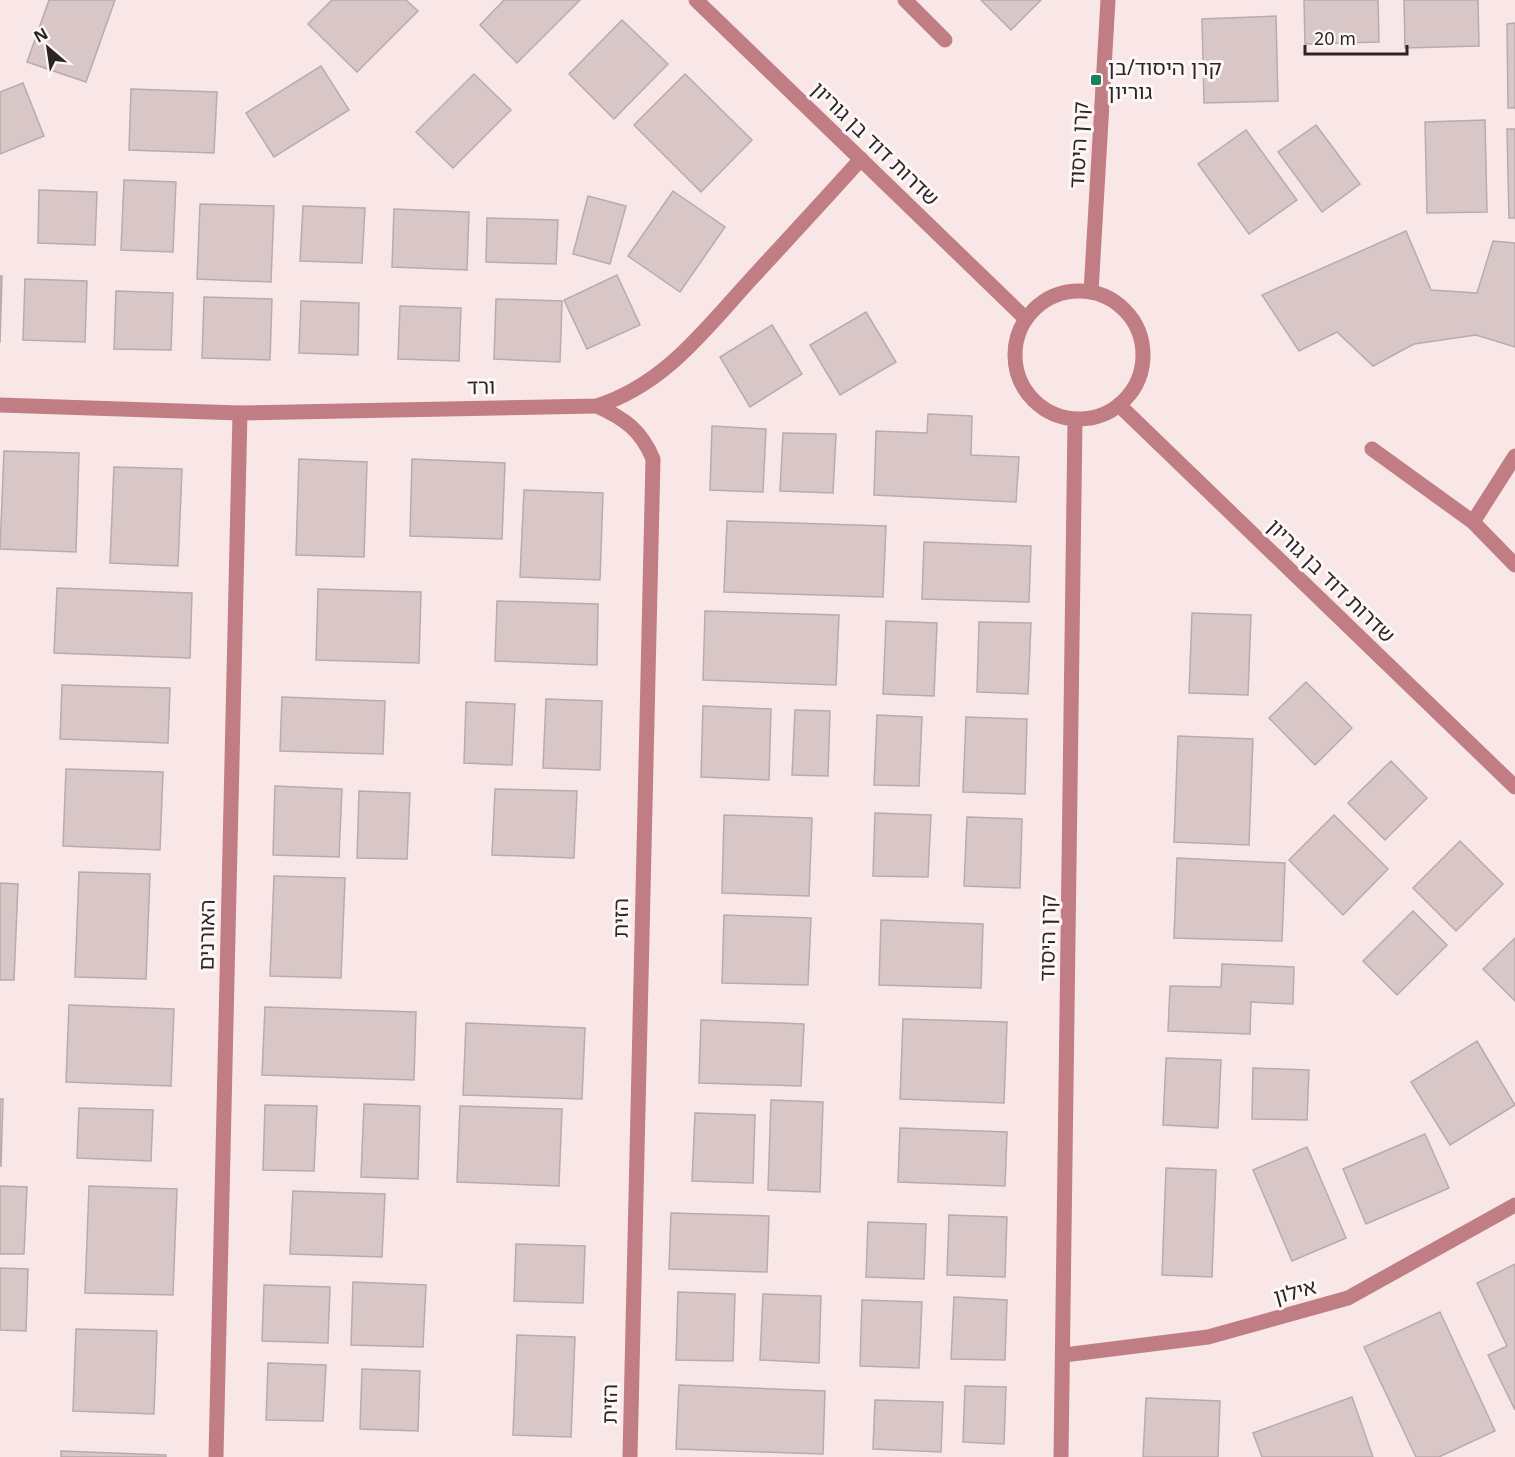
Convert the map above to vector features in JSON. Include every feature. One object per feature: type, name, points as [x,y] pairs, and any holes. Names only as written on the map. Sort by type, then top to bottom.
[{"type":"street","name":"שדרות דוד בן גוריון","points":[[696,0],[1026,319]]},
{"type":"street","points":[[905,0],[945,40]]},
{"type":"street","name":"קרן היסוד","points":[[1091,292],[1108,0]]},
{"type":"street","name":"ורד","points":[[0,405],[240,413],[597,406],[620,399],[639,389],[683,354],[861,159]]},
{"type":"street","points":[[1076,291],[1091,292],[1109,299],[1125,311],[1137,327],[1143,346],[1142,368],[1133,389],[1119,405],[1106,414],[1075,420],[1057,416],[1039,406],[1026,392],[1017,375],[1014,355],[1018,336],[1026,319],[1041,303],[1061,294],[1076,291]]},
{"type":"street","name":"שדרות דוד בן גוריון","points":[[1119,405],[1515,787]]},
{"type":"street","name":"הזית","points":[[597,406],[620,417],[633,428],[646,442],[652,459],[630,1457]]},
{"type":"street","name":"האורנים","points":[[216,1457],[240,413]]},
{"type":"street","name":"קרן היסוד","points":[[1061,1457],[1075,420]]},
{"type":"street","points":[[1372,449],[1473,522],[1515,565]]},
{"type":"street","points":[[1473,522],[1515,456]]},
{"type":"street","name":"אילון","points":[[1064,1355],[1208,1337],[1348,1298],[1515,1205]]},
{"type":"building","points":[[49,0],[115,0],[86,82],[27,62]]},
{"type":"building","points":[[332,0],[406,0],[418,11],[357,72],[308,24]]},
{"type":"building","points":[[504,0],[580,0],[517,63],[480,25]]},
{"type":"building","points":[[981,0],[1041,0],[1011,30]]},
{"type":"building","points":[[1304,0],[1378,0],[1379,42],[1305,44]]},
{"type":"building","points":[[1404,0],[1478,0],[1479,46],[1405,48]]},
{"type":"building","points":[[1276,16],[1278,101],[1204,103],[1202,19]]},
{"type":"building","points":[[622,20],[668,64],[614,119],[569,74]]},
{"type":"building","points":[[1515,23],[1515,108],[1508,108],[1507,24]]},
{"type":"building","points":[[321,66],[349,110],[274,157],[246,113]]},
{"type":"building","points":[[474,74],[511,110],[453,168],[416,132]]},
{"type":"building","points":[[685,74],[752,140],[701,192],[634,125]]},
{"type":"building","points":[[23,83],[44,136],[0,154],[0,92]]},
{"type":"building","points":[[131,89],[217,92],[214,153],[129,150]]},
{"type":"building","points":[[1485,120],[1487,212],[1427,213],[1425,122]]},
{"type":"building","points":[[1316,125],[1360,184],[1322,212],[1278,152]]},
{"type":"building","points":[[1507,129],[1515,129],[1515,218],[1509,218]]},
{"type":"building","points":[[1246,130],[1297,200],[1249,234],[1198,164]]},
{"type":"building","points":[[124,180],[176,182],[173,252],[121,250]]},
{"type":"building","points":[[39,190],[97,192],[95,245],[38,243]]},
{"type":"building","points":[[673,191],[725,227],[680,292],[628,256]]},
{"type":"building","points":[[588,196],[626,206],[610,264],[573,254]]},
{"type":"building","points":[[200,204],[274,206],[271,282],[197,279]]},
{"type":"building","points":[[303,206],[365,208],[362,263],[300,261]]},
{"type":"building","points":[[394,209],[469,212],[467,270],[392,267]]},
{"type":"building","points":[[487,218],[558,220],[556,264],[486,262]]},
{"type":"building","points":[[1406,231],[1431,290],[1477,293],[1493,241],[1515,243],[1515,347],[1476,335],[1414,344],[1373,366],[1337,332],[1299,351],[1262,295]]},
{"type":"building","points":[[617,275],[640,325],[587,349],[564,300]]},
{"type":"building","points":[[0,276],[2,276],[0,343]]},
{"type":"building","points":[[25,279],[87,281],[85,342],[23,340]]},
{"type":"building","points":[[116,291],[173,293],[171,350],[114,349]]},
{"type":"building","points":[[204,297],[272,299],[270,360],[202,358]]},
{"type":"building","points":[[496,299],[562,301],[560,362],[494,359]]},
{"type":"building","points":[[301,301],[359,303],[358,355],[299,353]]},
{"type":"building","points":[[400,306],[461,308],[459,361],[398,359]]},
{"type":"building","points":[[866,312],[896,362],[840,395],[810,345]]},
{"type":"building","points":[[772,325],[802,374],[750,407],[720,357]]},
{"type":"building","points":[[928,414],[972,416],[971,455],[1019,457],[1016,502],[874,495],[876,431],[927,433]]},
{"type":"building","points":[[712,426],[766,429],[763,492],[710,490]]},
{"type":"building","points":[[783,433],[836,434],[833,493],[780,491]]},
{"type":"building","points":[[4,451],[79,453],[76,552],[0,549]]},
{"type":"building","points":[[299,459],[367,462],[364,557],[296,555]]},
{"type":"building","points":[[412,459],[505,463],[502,539],[410,536]]},
{"type":"building","points":[[114,467],[182,469],[178,566],[110,563]]},
{"type":"building","points":[[524,490],[603,493],[600,580],[520,577]]},
{"type":"building","points":[[727,521],[886,526],[883,597],[724,592]]},
{"type":"building","points":[[924,542],[1031,546],[1029,602],[922,599]]},
{"type":"building","points":[[57,588],[192,593],[190,658],[54,653]]},
{"type":"building","points":[[318,589],[421,592],[419,663],[316,660]]},
{"type":"building","points":[[497,601],[598,604],[597,665],[495,661]]},
{"type":"building","points":[[705,611],[839,615],[836,685],[703,680]]},
{"type":"building","points":[[1192,613],[1251,615],[1248,695],[1189,693]]},
{"type":"building","points":[[886,621],[937,623],[934,696],[883,694]]},
{"type":"building","points":[[979,622],[1031,623],[1028,694],[977,692]]},
{"type":"building","points":[[1306,682],[1352,728],[1315,765],[1269,718]]},
{"type":"building","points":[[62,685],[170,688],[168,743],[60,739]]},
{"type":"building","points":[[282,697],[385,701],[383,754],[280,751]]},
{"type":"building","points":[[546,699],[602,701],[600,770],[543,768]]},
{"type":"building","points":[[466,702],[515,704],[512,765],[464,763]]},
{"type":"building","points":[[703,706],[771,709],[769,780],[701,777]]},
{"type":"building","points":[[795,710],[830,711],[828,776],[792,775]]},
{"type":"building","points":[[877,715],[922,717],[919,786],[874,785]]},
{"type":"building","points":[[966,717],[1027,719],[1025,794],[963,792]]},
{"type":"building","points":[[1178,736],[1253,739],[1249,845],[1174,842]]},
{"type":"building","points":[[1391,761],[1427,798],[1385,840],[1348,803]]},
{"type":"building","points":[[66,769],[163,772],[160,850],[63,846]]},
{"type":"building","points":[[275,786],[342,789],[339,857],[273,855]]},
{"type":"building","points":[[495,789],[577,791],[574,858],[492,855]]},
{"type":"building","points":[[359,791],[410,793],[407,859],[357,858]]},
{"type":"building","points":[[875,813],[931,815],[928,877],[873,876]]},
{"type":"building","points":[[724,815],[812,818],[809,896],[722,893]]},
{"type":"building","points":[[1334,815],[1388,869],[1343,915],[1289,860]]},
{"type":"building","points":[[967,817],[1022,819],[1020,888],[964,886]]},
{"type":"building","points":[[1460,841],[1503,884],[1456,931],[1413,888]]},
{"type":"building","points":[[1177,858],[1285,863],[1282,941],[1174,938]]},
{"type":"building","points":[[79,872],[150,874],[146,979],[75,977]]},
{"type":"building","points":[[274,876],[345,878],[341,978],[270,976]]},
{"type":"building","points":[[0,883],[18,884],[14,980],[0,980]]},
{"type":"building","points":[[1413,911],[1447,945],[1397,995],[1363,961]]},
{"type":"building","points":[[724,915],[811,918],[808,985],[722,983]]},
{"type":"building","points":[[881,920],[983,924],[981,988],[879,985]]},
{"type":"building","points":[[1515,938],[1515,1001],[1483,969]]},
{"type":"building","points":[[1222,964],[1294,967],[1293,1004],[1251,1002],[1250,1034],[1168,1031],[1170,986],[1221,987]]},
{"type":"building","points":[[69,1005],[174,1009],[171,1086],[66,1082]]},
{"type":"building","points":[[265,1007],[416,1012],[414,1080],[262,1075]]},
{"type":"building","points":[[903,1019],[1007,1022],[1004,1103],[900,1099]]},
{"type":"building","points":[[701,1020],[804,1024],[801,1086],[699,1083]]},
{"type":"building","points":[[466,1023],[585,1028],[582,1099],[463,1095]]},
{"type":"building","points":[[1477,1041],[1515,1105],[1450,1145],[1411,1082]]},
{"type":"building","points":[[1166,1058],[1221,1060],[1218,1128],[1163,1125]]},
{"type":"building","points":[[1253,1068],[1309,1070],[1307,1120],[1252,1119]]},
{"type":"building","points":[[0,1099],[3,1099],[1,1166],[0,1166]]},
{"type":"building","points":[[771,1100],[823,1102],[820,1192],[768,1190]]},
{"type":"building","points":[[364,1104],[420,1106],[418,1179],[361,1177]]},
{"type":"building","points":[[265,1105],[317,1106],[314,1171],[263,1170]]},
{"type":"building","points":[[460,1106],[562,1109],[559,1186],[457,1182]]},
{"type":"building","points":[[79,1108],[153,1110],[151,1161],[77,1158]]},
{"type":"building","points":[[695,1113],[755,1115],[753,1183],[692,1181]]},
{"type":"building","points":[[900,1128],[1007,1132],[1005,1186],[898,1182]]},
{"type":"building","points":[[1425,1134],[1449,1188],[1366,1224],[1343,1169]]},
{"type":"building","points":[[1307,1147],[1346,1238],[1292,1261],[1253,1170]]},
{"type":"building","points":[[1166,1168],[1216,1170],[1212,1277],[1162,1275]]},
{"type":"building","points":[[0,1186],[27,1187],[24,1254],[0,1254]]},
{"type":"building","points":[[89,1186],[177,1189],[173,1295],[85,1293]]},
{"type":"building","points":[[293,1191],[385,1194],[382,1257],[290,1254]]},
{"type":"building","points":[[671,1213],[769,1216],[767,1272],[669,1269]]},
{"type":"building","points":[[949,1215],[1007,1217],[1005,1277],[947,1275]]},
{"type":"building","points":[[868,1222],[926,1224],[924,1279],[866,1277]]},
{"type":"building","points":[[516,1244],[585,1246],[583,1303],[514,1301]]},
{"type":"building","points":[[1515,1264],[1515,1410],[1488,1355],[1507,1346],[1477,1283]]},
{"type":"building","points":[[0,1268],[28,1269],[26,1331],[0,1330]]},
{"type":"building","points":[[353,1282],[426,1285],[423,1347],[351,1345]]},
{"type":"building","points":[[264,1285],[330,1287],[328,1343],[262,1341]]},
{"type":"building","points":[[678,1292],[735,1294],[733,1361],[676,1360]]},
{"type":"building","points":[[763,1294],[821,1296],[819,1363],[760,1360]]},
{"type":"building","points":[[954,1297],[1007,1300],[1005,1360],[951,1359]]},
{"type":"building","points":[[862,1300],[922,1302],[919,1368],[860,1366]]},
{"type":"building","points":[[1440,1312],[1495,1431],[1439,1457],[1416,1457],[1364,1347]]},
{"type":"building","points":[[76,1329],[157,1331],[154,1414],[73,1411]]},
{"type":"building","points":[[517,1335],[575,1337],[571,1437],[513,1435]]},
{"type":"building","points":[[268,1363],[326,1365],[323,1421],[266,1420]]},
{"type":"building","points":[[362,1369],[420,1371],[418,1431],[360,1429]]},
{"type":"building","points":[[679,1385],[825,1391],[823,1454],[676,1449]]},
{"type":"building","points":[[965,1386],[1006,1387],[1004,1444],[963,1442]]},
{"type":"building","points":[[1352,1397],[1373,1457],[1262,1457],[1253,1433]]},
{"type":"building","points":[[1146,1398],[1220,1401],[1218,1457],[1143,1457]]},
{"type":"building","points":[[875,1400],[943,1402],[941,1452],[873,1449]]},
{"type":"building","points":[[61,1451],[166,1455],[166,1457],[61,1457]]},
{"type":"place","name":"קרן היסוד/בן גוריון","points":[[1096,80]]}]
